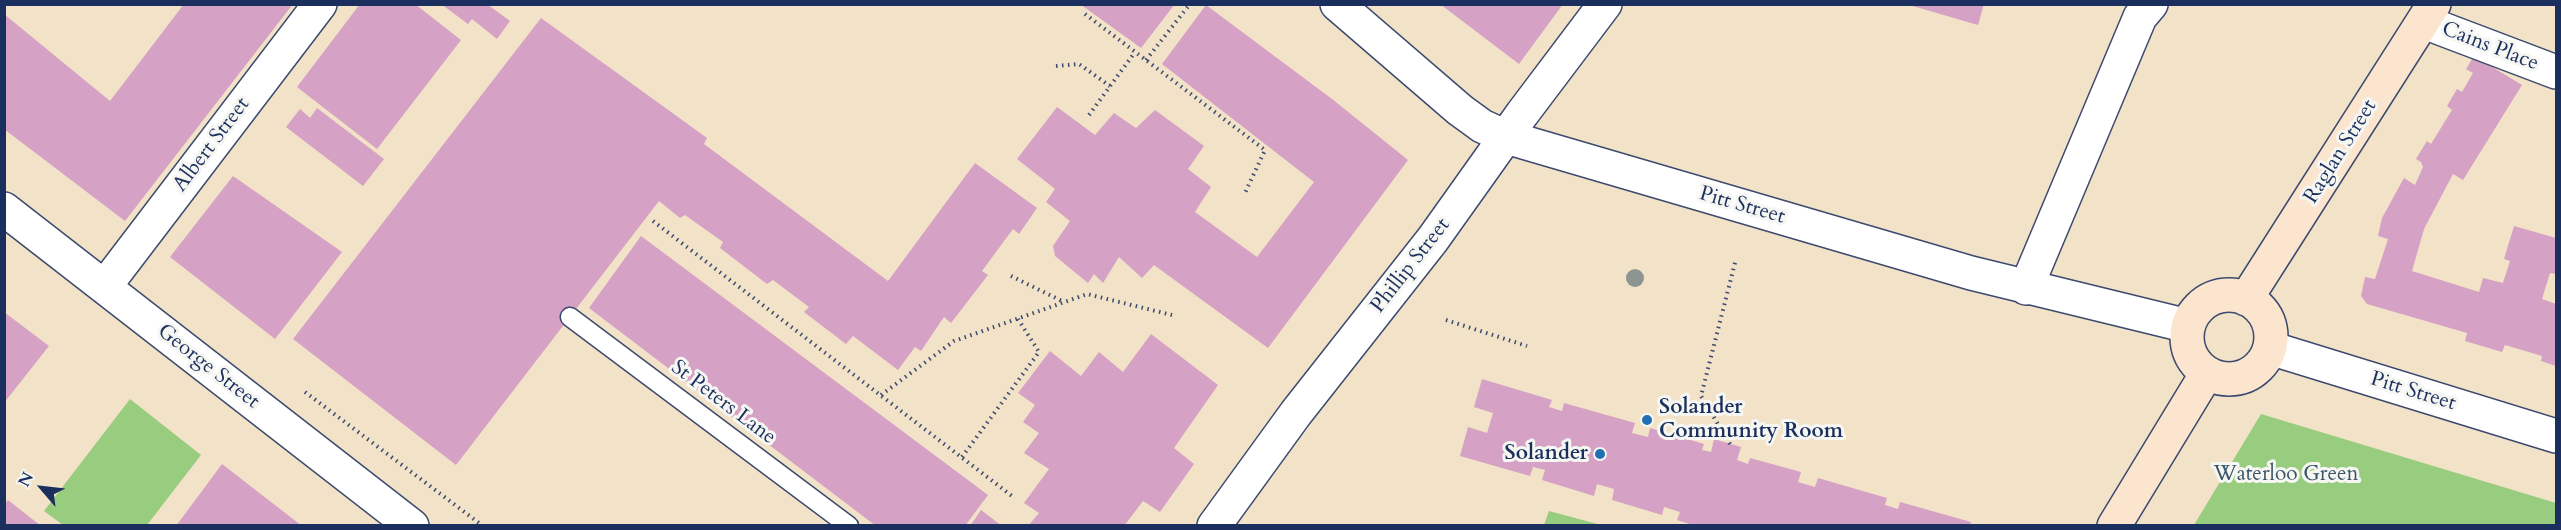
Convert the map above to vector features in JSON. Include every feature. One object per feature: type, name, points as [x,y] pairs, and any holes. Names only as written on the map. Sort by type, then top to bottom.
[{"type":"street","name":"Albert Street","points":[[105,286],[320,4]]},
{"type":"street","name":"Pitt Street","points":[[1337,4],[1460,111],[1482,126],[1506,136],[2026,288],[2188,326]]},
{"type":"street","name":"Phillip Street","points":[[1214,525],[1296,413],[1433,239],[1506,136],[1605,4]]},
{"type":"street","points":[[2026,288],[2137,9]]},
{"type":"street","name":"Cains Place","points":[[2429,13],[2556,72]]},
{"type":"street","name":"Raglan Street","points":[[2246,299],[2429,13]]},
{"type":"street","name":"George Street","points":[[4,209],[412,525]]},
{"type":"street","points":[[2233,295],[2257,305],[2264,314],[2269,325],[2270,348],[2264,360],[2255,370],[2244,376],[2219,378],[2207,373],[2197,365],[2190,353],[2187,340],[2188,326],[2194,313],[2205,303],[2218,296],[2233,295]]},
{"type":"street","name":"Pitt Street","points":[[2270,348],[2556,436]]},
{"type":"street","points":[[2114,525],[2207,373]]},
{"type":"lane","name":"St Peters Lane","points":[[570,316],[849,525]]},
{"type":"path","points":[[1146,60],[1190,4]]},
{"type":"path","points":[[1085,14],[1265,150],[1244,195]]},
{"type":"path","points":[[1089,115],[1135,52]]},
{"type":"path","points":[[1056,66],[1079,64],[1110,86]]},
{"type":"path","points":[[653,221],[1012,496]]},
{"type":"path","points":[[1730,444],[1701,396],[1736,259]]},
{"type":"path","points":[[1011,276],[1064,302]]},
{"type":"path","points":[[881,395],[954,341],[1087,294],[1172,315]]},
{"type":"path","points":[[962,457],[1039,352],[1017,319]]},
{"type":"path","points":[[1446,320],[1527,346]]},
{"type":"green space","points":[[130,399],[201,455],[147,525],[63,525],[44,511]]},
{"type":"green space","name":"Waterloo Green","points":[[2261,414],[2556,503],[2556,525],[2194,525]]},
{"type":"green space","points":[[1549,511],[1601,525],[1544,525]]},
{"type":"building","points":[[184,4],[293,4],[125,221],[4,129],[4,14],[110,101]]},
{"type":"building","points":[[360,4],[415,4],[461,40],[377,149],[297,87]]},
{"type":"building","points":[[441,4],[487,4],[510,21],[497,39],[472,19],[468,24]]},
{"type":"building","points":[[1080,4],[1175,4],[1141,48]]},
{"type":"building","points":[[1440,4],[1563,4],[1519,64]]},
{"type":"building","points":[[1906,4],[1984,4],[1978,25]]},
{"type":"building","points":[[1206,5],[1332,99],[1408,160],[1268,348],[1154,265],[1142,278],[1119,257],[1103,283],[1094,274],[1088,283],[1055,256],[1053,246],[1070,221],[1046,202],[1055,189],[1017,159],[1057,107],[1095,135],[1114,113],[1136,128],[1155,110],[1204,146],[1188,169],[1211,187],[1195,212],[1257,257],[1314,182],[1162,64]]},
{"type":"building","points":[[541,18],[707,138],[704,144],[888,281],[975,163],[1037,208],[1019,234],[1013,229],[982,271],[988,275],[951,323],[944,317],[921,351],[915,347],[898,370],[853,336],[846,344],[804,312],[809,307],[773,280],[767,284],[720,248],[723,242],[685,215],[680,218],[659,201],[456,465],[293,339]]},
{"type":"building","points":[[2474,56],[2522,85],[2463,180],[2453,174],[2424,229],[2412,271],[2479,292],[2483,278],[2503,283],[2510,261],[2504,259],[2514,226],[2556,238],[2556,274],[2550,273],[2542,299],[2556,304],[2556,366],[2541,361],[2542,356],[2505,345],[2502,352],[2465,341],[2467,333],[2367,304],[2361,296],[2365,277],[2375,279],[2388,239],[2378,236],[2382,218],[2404,178],[2415,185],[2423,167],[2416,159],[2427,141],[2431,144],[2452,110],[2447,106],[2457,89],[2462,92],[2473,73],[2466,69]]},
{"type":"building","points":[[317,108],[384,159],[363,186],[286,127],[300,109],[310,118]]},
{"type":"building","points":[[233,176],[342,252],[275,339],[170,257]]},
{"type":"building","points":[[641,236],[988,495],[965,526],[876,526],[589,308]]},
{"type":"building","points":[[4,312],[49,346],[4,403]]},
{"type":"building","points":[[1151,334],[1218,385],[1174,448],[1194,464],[1160,512],[1143,501],[1124,526],[1028,526],[1039,513],[1024,503],[1049,469],[1024,453],[1039,433],[1023,422],[1035,405],[1018,393],[1050,351],[1081,376],[1099,352],[1123,372]]},
{"type":"building","name":"Solander","points":[[1482,379],[1552,400],[1549,407],[1562,411],[1564,403],[1635,423],[1632,433],[1648,437],[1650,428],[1704,444],[1702,450],[1711,452],[1714,439],[1741,447],[1737,460],[1748,464],[1750,458],[1801,472],[1798,482],[1815,487],[1818,478],[1887,498],[1885,505],[1898,509],[1900,502],[1971,522],[1970,526],[1696,526],[1677,520],[1680,512],[1664,507],[1662,515],[1612,500],[1614,489],[1597,484],[1594,496],[1542,480],[1545,470],[1533,467],[1530,476],[1460,456],[1468,427],[1487,433],[1493,413],[1474,407]]},
{"type":"building","points":[[222,464],[302,526],[176,526]]},
{"type":"building","points":[[8,500],[41,526],[4,526],[4,505]]},
{"type":"building","points":[[981,510],[1002,526],[970,526]]},
{"type":"place","name":"Solander Community Room","points":[[1647,420]]},
{"type":"place","name":"Solander","points":[[1600,454]]}]
